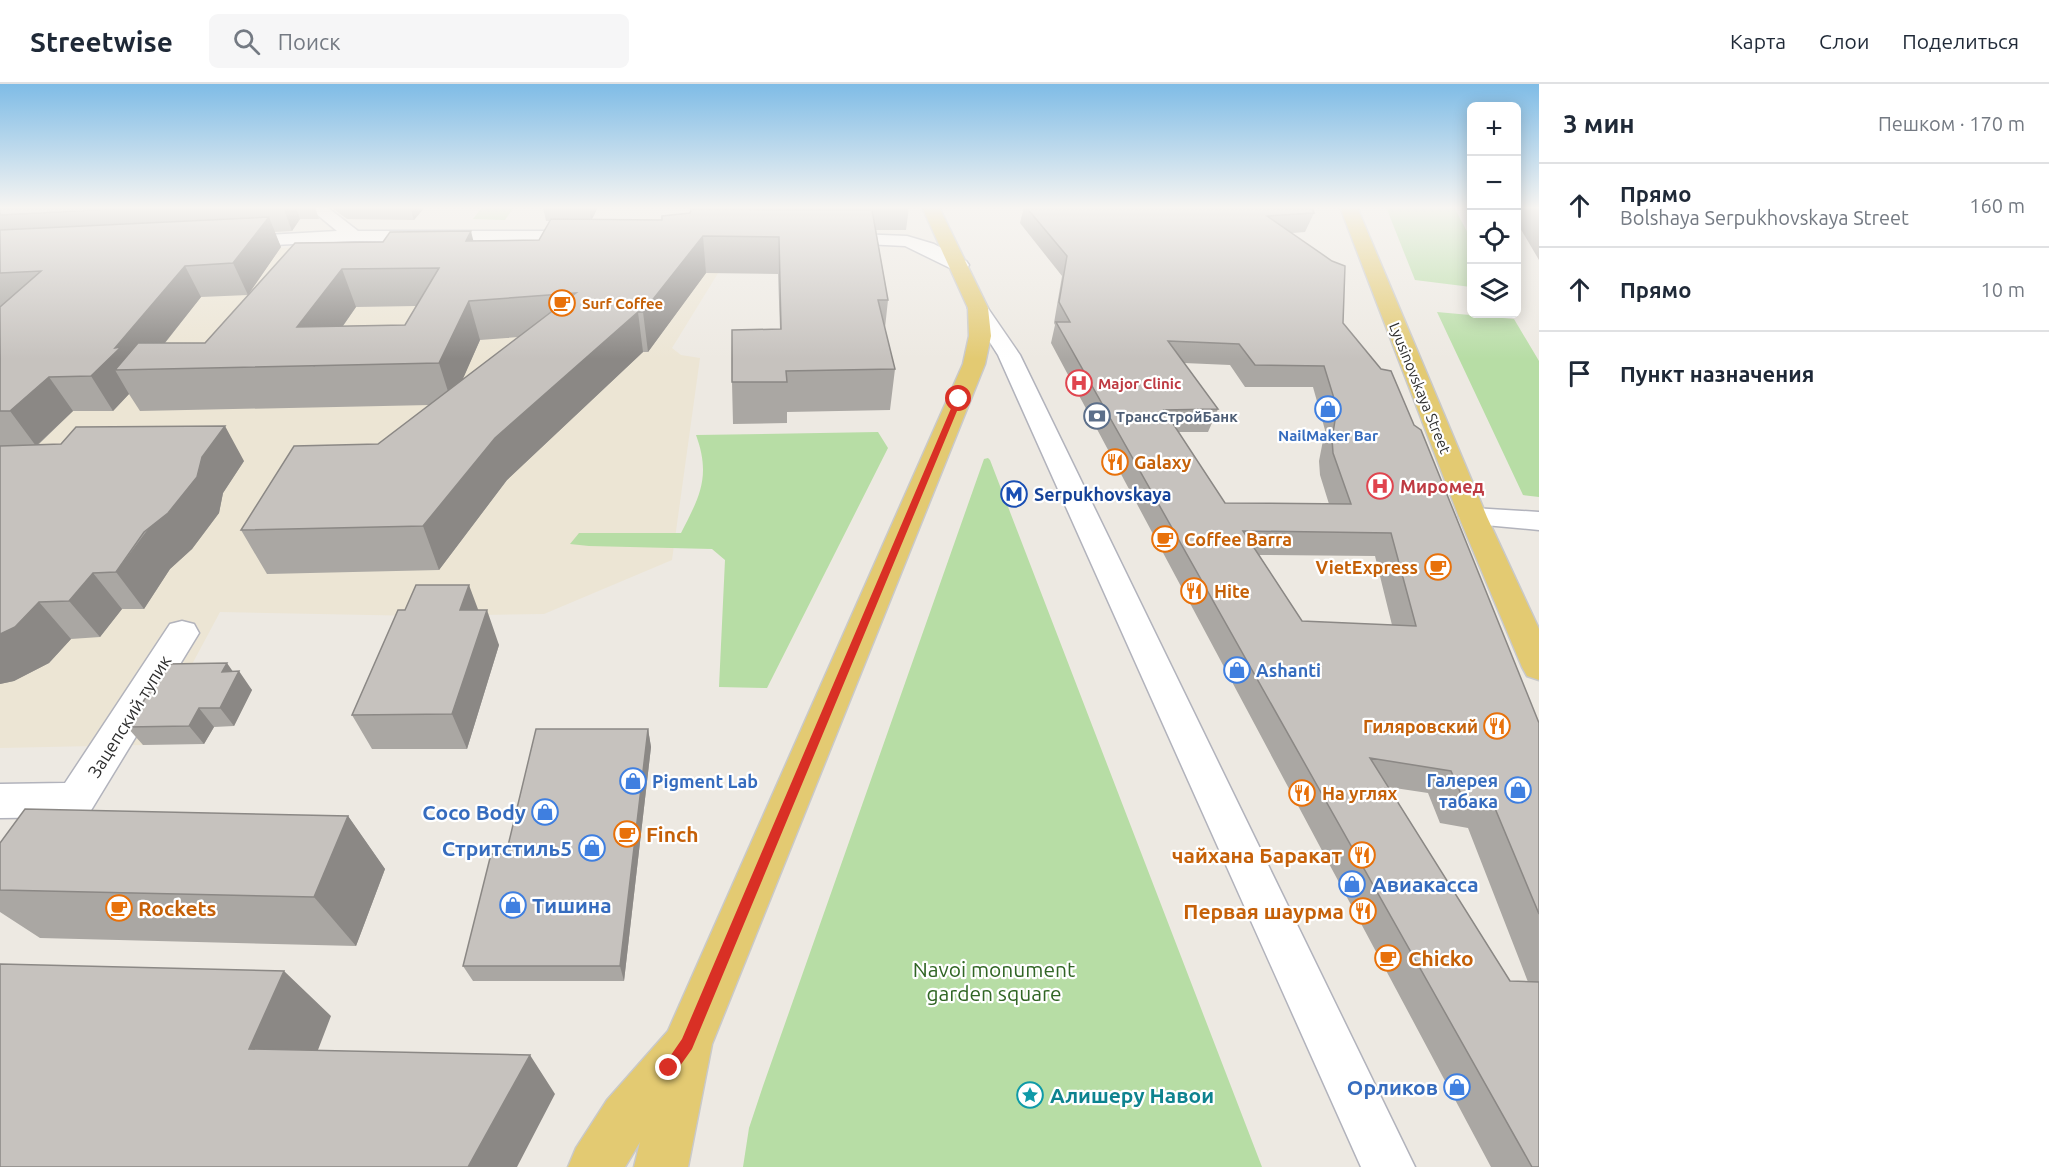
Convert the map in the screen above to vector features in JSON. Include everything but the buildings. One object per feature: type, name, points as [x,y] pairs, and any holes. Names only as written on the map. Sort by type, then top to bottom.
[{"type":"main road","points":[[661,1167],[687,1044],[974,364],[980,336],[978,308],[955,258]]},
{"type":"main road","name":"Lyusinovskaya Street","points":[[1368,258],[1473,516],[1539,667]]},
{"type":"main road","points":[[595,1167],[625,1118],[687,1044]]},
{"type":"street","points":[[945,258],[959,265]]},
{"type":"street","points":[[978,308],[1018,373],[1388,1167]]},
{"type":"street","points":[[1473,516],[1539,522]]},
{"type":"street","name":"Зацепский тупик","points":[[0,801],[76,800],[182,633]]},
{"type":"shaded area","points":[[103,258],[728,258],[672,348],[681,355],[700,358],[672,560],[544,614],[422,616],[220,612],[182,683],[143,745],[0,748],[0,263]]},
{"type":"green space","points":[[1406,258],[1467,258],[1467,286],[1415,280]]},
{"type":"green space","points":[[1437,312],[1467,315],[1467,318],[1514,319],[1539,361],[1539,497],[1523,495]]},
{"type":"green space","points":[[878,432],[888,448],[767,688],[719,687],[725,560],[712,549],[570,544],[579,533],[681,533],[698,497],[703,474],[703,462],[696,435]]},
{"type":"green space","name":"Navoi monument garden square","points":[[988,458],[1262,1167],[743,1167],[749,1128],[763,1086],[984,459]]},
{"type":"place","name":"Surf Coffee","points":[[562,303]]},
{"type":"place","name":"Major Clinic","points":[[1079,383]]},
{"type":"place","name":"NailMaker Bar","points":[[1328,409]]},
{"type":"place","name":"ТрансСтройБанк","points":[[1097,416]]},
{"type":"place","name":"Galaxy","points":[[1115,462]]},
{"type":"place","name":"Миромед","points":[[1380,486]]},
{"type":"place","name":"Serpukhovskaya","points":[[1014,494]]},
{"type":"place","name":"Coffee Barra","points":[[1165,539]]},
{"type":"place","name":"VietExpress","points":[[1438,567]]},
{"type":"place","name":"Hite","points":[[1194,591]]},
{"type":"place","name":"Ashanti","points":[[1237,670]]},
{"type":"place","name":"Гиляровский","points":[[1497,726]]},
{"type":"place","name":"Pigment Lab","points":[[633,781]]},
{"type":"place","name":"Галерея табака","points":[[1518,790]]},
{"type":"place","name":"На углях","points":[[1302,793]]},
{"type":"place","name":"Coco Body","points":[[545,812]]},
{"type":"place","name":"Finch","points":[[627,834]]},
{"type":"place","name":"Стритстиль5","points":[[592,848]]},
{"type":"place","name":"чайхана Баракат","points":[[1362,855]]},
{"type":"place","name":"Авиакасса","points":[[1352,884]]},
{"type":"place","name":"Тишина","points":[[513,905]]},
{"type":"place","name":"Rockets","points":[[119,908]]},
{"type":"place","name":"Первая шаурма","points":[[1363,911]]},
{"type":"place","name":"Chicko","points":[[1388,958]]},
{"type":"place","name":"Орликов","points":[[1457,1087]]},
{"type":"place","name":"Алишеру Навои","points":[[1030,1095]]},
{"type":"route","points":[[669,1068],[687,1044],[959,399]]}]
